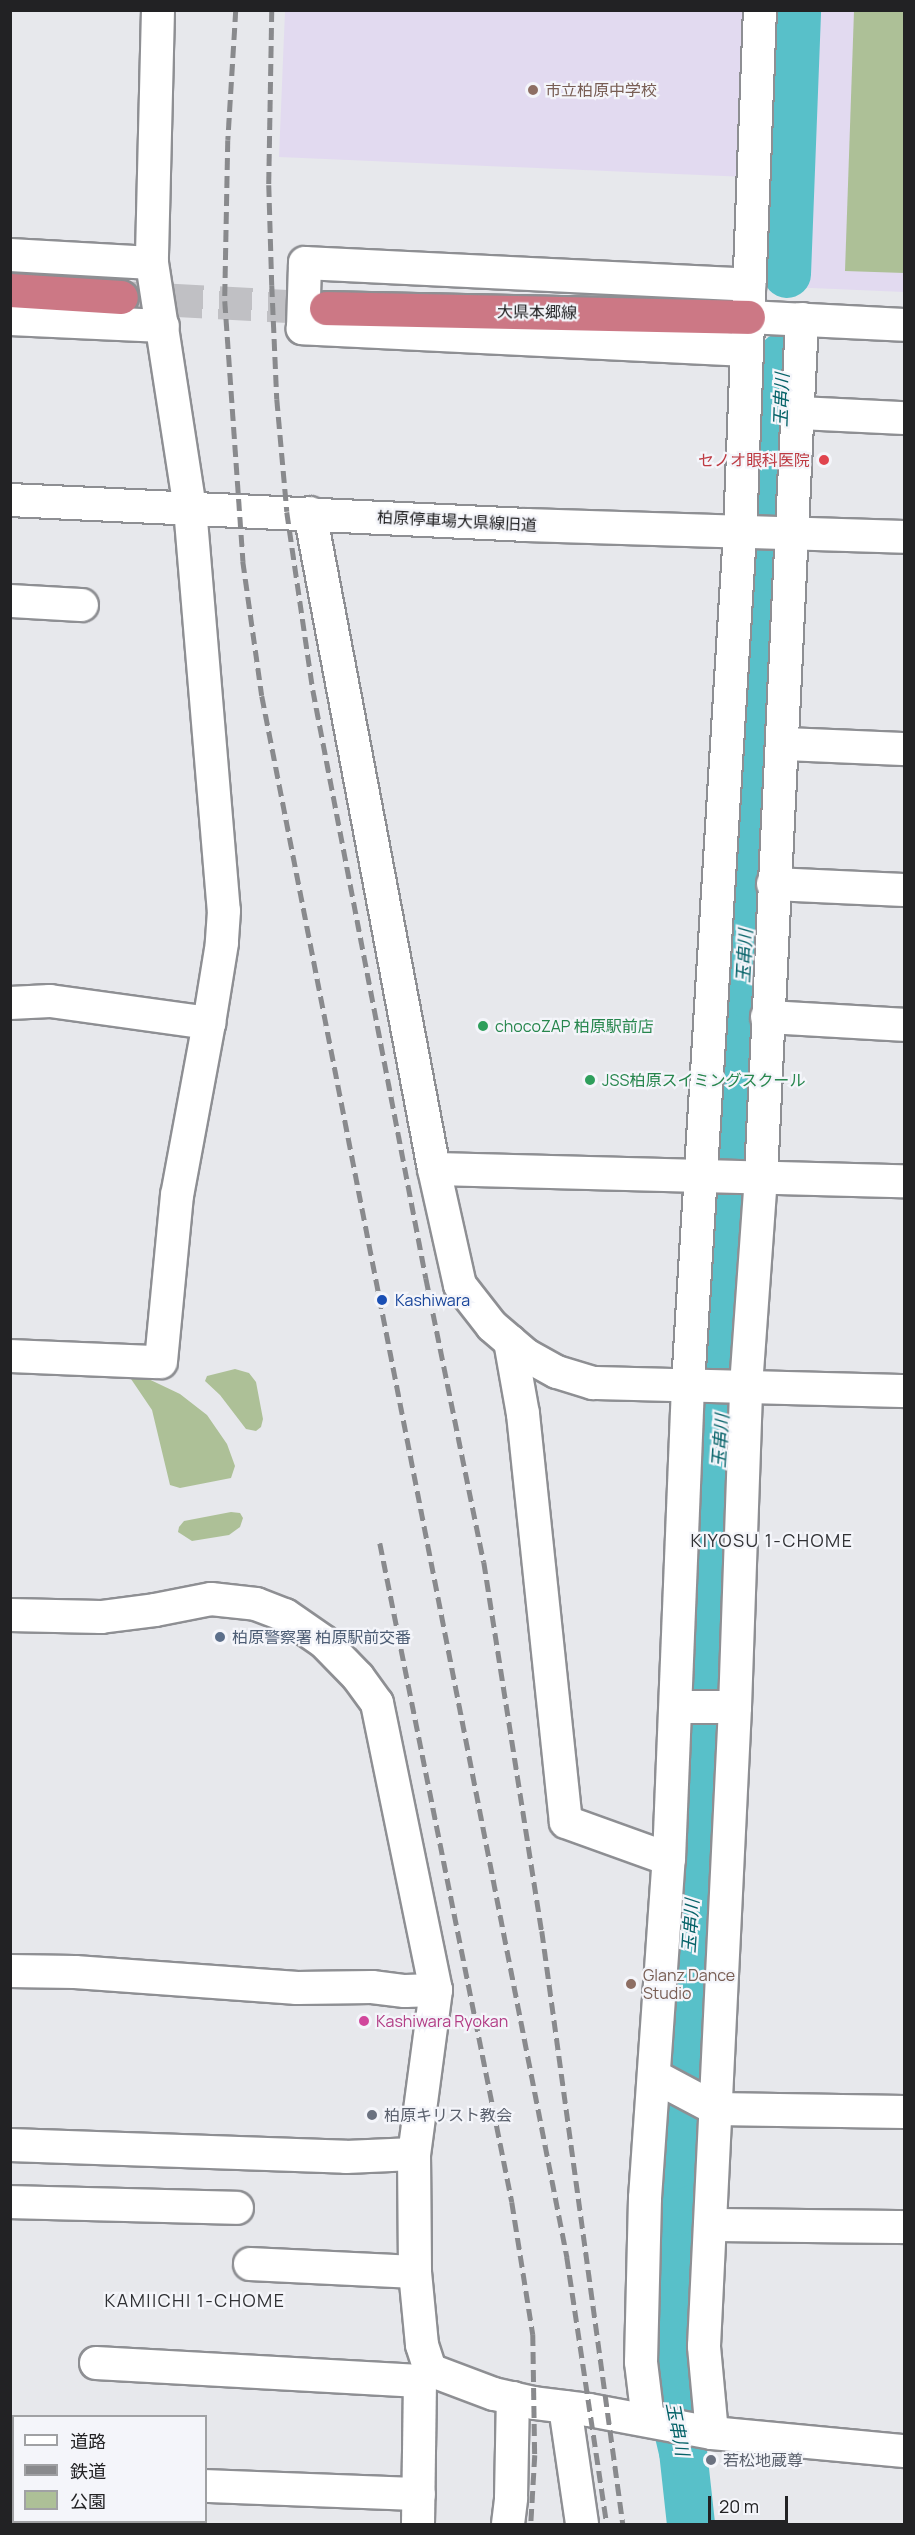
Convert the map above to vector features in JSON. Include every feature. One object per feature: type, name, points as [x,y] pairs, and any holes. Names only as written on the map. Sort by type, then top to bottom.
[{"type":"highway","points":[[10,290],[121,297]]},
{"type":"highway","name":"大県本郷線","points":[[326,308],[749,301]]},
{"type":"street","points":[[10,1356],[158,1362],[177,1195],[222,943],[224,911],[190,508],[152,263],[158,10]]},
{"type":"street","points":[[656,2422],[641,2352],[645,2198],[661,2080],[669,1859],[705,1707],[730,1175],[767,1017],[773,884],[784,744],[766,532],[747,350],[760,10]]},
{"type":"street","points":[[10,255],[152,263]]},
{"type":"street","points":[[747,350],[303,328],[305,263],[749,301],[802,320],[904,325]]},
{"type":"street","points":[[10,319],[163,326]]},
{"type":"street","points":[[704,2431],[704,2346],[710,2225],[705,1707],[719,1386],[766,532],[800,413],[802,320]]},
{"type":"street","points":[[800,413],[904,418]]},
{"type":"street","name":"柏原停車場大県線旧道","points":[[10,500],[526,525],[904,537]]},
{"type":"street","points":[[310,513],[434,1170],[460,1285],[492,1326],[526,1355],[557,1372],[593,1383],[904,1391]]},
{"type":"street","points":[[10,601],[82,605]]},
{"type":"street","points":[[784,744],[904,749]]},
{"type":"street","points":[[773,884],[904,890]]},
{"type":"street","points":[[10,1003],[50,1000],[209,1023]]},
{"type":"street","points":[[767,1017],[904,1025]]},
{"type":"street","points":[[434,1170],[730,1175],[904,1181]]},
{"type":"street","points":[[510,1341],[523,1414],[566,1822],[669,1859]]},
{"type":"street","points":[[10,1615],[101,1617],[155,1610],[211,1599],[256,1604],[285,1615],[324,1642],[358,1677],[377,1703],[436,1990],[414,2154],[415,2272],[425,2376],[419,2509],[207,2486]]},
{"type":"street","points":[[10,1971],[75,1972],[297,1989],[372,1987],[405,1991],[436,1990]]},
{"type":"street","points":[[661,2080],[709,2105],[904,2112]]},
{"type":"street","points":[[10,2145],[346,2157],[414,2154]]},
{"type":"street","points":[[10,2202],[237,2208]]},
{"type":"street","points":[[710,2225],[904,2227]]},
{"type":"street","points":[[250,2264],[415,2272]]},
{"type":"street","points":[[96,2363],[425,2376],[513,2398],[704,2431],[904,2451]]},
{"type":"street","points":[[508,2524],[513,2398]]},
{"type":"street","points":[[565,2407],[582,2524]]},
{"type":"shaded area","points":[[285,11],[904,11],[904,292],[788,287],[792,179],[279,157]]},
{"type":"green space","points":[[854,11],[904,11],[904,273],[845,271]]},
{"type":"green space","points":[[235,1369],[249,1373],[256,1382],[263,1419],[261,1427],[256,1431],[246,1429],[220,1395],[205,1381],[207,1376]]},
{"type":"green space","points":[[138,1374],[180,1394],[207,1415],[227,1444],[235,1466],[231,1478],[180,1488],[170,1485],[152,1410],[131,1379],[132,1375]]},
{"type":"green space","points":[[231,1512],[240,1513],[243,1518],[240,1527],[229,1535],[192,1541],[178,1532],[184,1521]]},
{"type":"waterway","name":"玉串川","points":[[787,274],[797,10]]},
{"type":"waterway","name":"玉串川","points":[[691,2524],[683,2452],[671,2401],[679,2211],[675,2165],[727,1332],[733,1149],[744,993],[762,567],[777,501],[782,357]]},
{"type":"tunnel","points":[[121,297],[326,308]]},
{"type":"railway","points":[[236,10],[228,140],[225,301],[243,561],[262,696],[567,2257],[607,2524]]},
{"type":"railway","points":[[272,10],[269,185],[277,399],[287,512],[313,690],[426,1278],[484,1562],[542,1931],[623,2524]]},
{"type":"railway","points":[[380,1543],[512,2202],[533,2334],[535,2455],[531,2524]]},
{"type":"place","name":"市立柏原中学校","points":[[533,90]]},
{"type":"place","name":"セノオ眼科医院","points":[[824,460]]},
{"type":"place","name":"chocoZAP 柏原駅前店","points":[[483,1026]]},
{"type":"place","name":"JSS柏原スイミングスクール","points":[[590,1080]]},
{"type":"place","name":"Kashiwara","points":[[382,1300]]},
{"type":"place","name":"柏原警察署 柏原駅前交番","points":[[220,1637]]},
{"type":"place","name":"Glanz Dance Studio","points":[[631,1984]]},
{"type":"place","name":"Kashiwara Ryokan","points":[[364,2021]]},
{"type":"place","name":"柏原キリスト教会","points":[[372,2115]]},
{"type":"place","name":"若松地蔵尊","points":[[711,2460]]},
{"type":"district","name":"KIYOSU 1-CHOME","points":[[772,1540]]},
{"type":"district","name":"KAMIICHI 1-CHOME","points":[[195,2300]]}]
